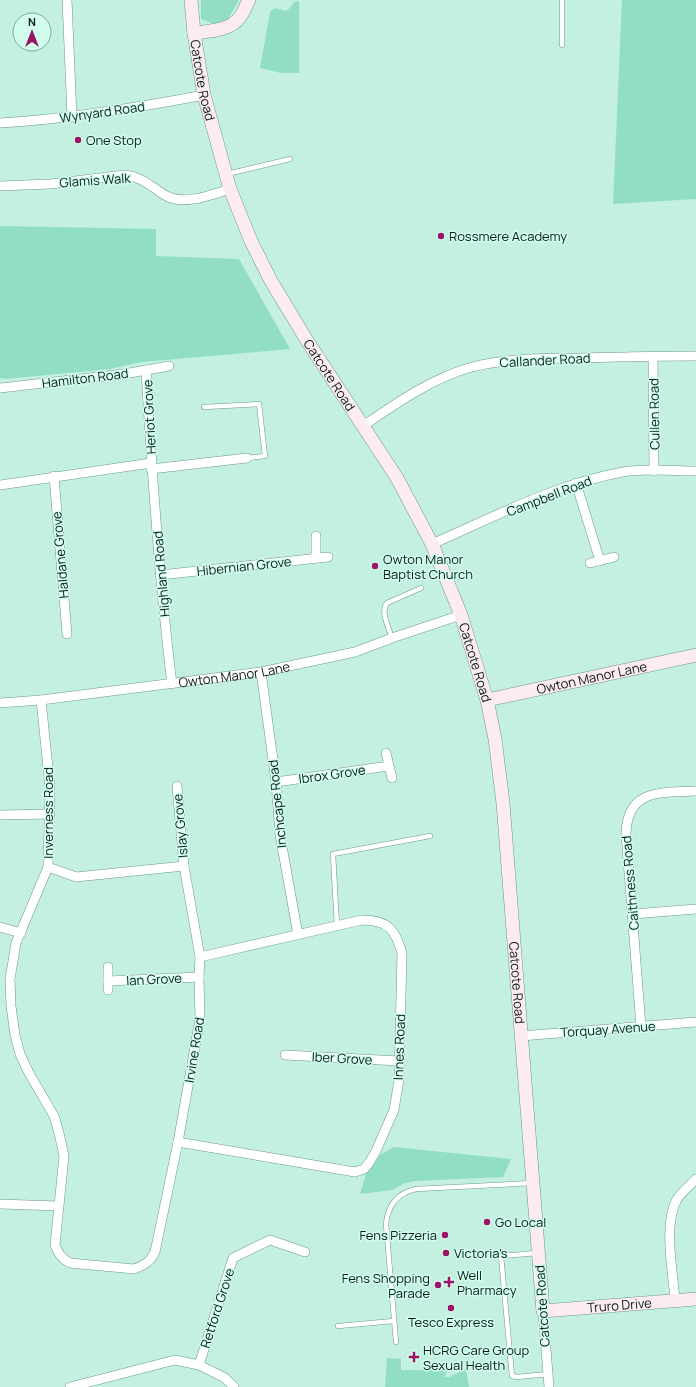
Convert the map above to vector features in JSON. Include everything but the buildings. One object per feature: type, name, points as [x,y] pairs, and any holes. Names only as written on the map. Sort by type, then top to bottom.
[{"type":"street","points":[[67,0],[72,117]]},
{"type":"street","name":"Catcote Road","points":[[192,0],[194,33],[204,96],[230,190],[251,242],[271,281],[306,339],[397,478],[432,544],[461,615],[487,700],[495,739],[503,803],[549,1387]]},
{"type":"street","points":[[194,33],[223,28],[233,24],[240,17],[249,0]]},
{"type":"street","name":"Wynyard Road","points":[[0,123],[72,117],[126,110],[204,96]]},
{"type":"street","name":"Glamis Walk","points":[[0,186],[50,184],[125,175],[136,176],[147,182],[164,195],[183,200],[230,190]]},
{"type":"street","name":"Cullen Road","points":[[653,356],[654,471]]},
{"type":"street","name":"Callander Road","points":[[363,426],[422,388],[471,367],[504,360],[537,358],[696,356]]},
{"type":"street","name":"Hamilton Road","points":[[0,388],[124,374],[170,366]]},
{"type":"street","name":"Heriot Grove","points":[[146,370],[151,466]]},
{"type":"street","points":[[0,485],[54,476],[247,458]]},
{"type":"street","name":"Highland Road","points":[[151,466],[160,575],[172,684]]},
{"type":"street","name":"Campbell Road","points":[[432,544],[550,492],[576,483],[625,472],[696,470]]},
{"type":"street","name":"Haldane Grove","points":[[54,476],[66,634]]},
{"type":"street","points":[[576,483],[600,561]]},
{"type":"street","points":[[316,536],[316,558]]},
{"type":"street","name":"Hibernian Grove","points":[[160,575],[328,557]]},
{"type":"street","points":[[590,564],[614,558]]},
{"type":"street","name":"Owton Manor Lane","points":[[0,703],[41,700],[261,672],[355,652],[461,615]]},
{"type":"street","name":"Owton Manor Lane","points":[[487,700],[696,655]]},
{"type":"street","name":"Inchcape Road","points":[[261,672],[276,782],[280,835],[298,935]]},
{"type":"street","name":"Inverness Road","points":[[41,700],[50,787],[48,867],[16,943],[10,979],[11,1006],[15,1035],[20,1054],[29,1073],[54,1116],[64,1156],[55,1245]]},
{"type":"street","points":[[386,753],[392,778]]},
{"type":"street","name":"Ibrox Grove","points":[[276,782],[389,766]]},
{"type":"street","name":"Islay Grove","points":[[176,786],[184,866]]},
{"type":"street","name":"Caithness Road","points":[[641,1027],[626,834],[628,819],[635,804],[650,794],[696,791]]},
{"type":"street","points":[[0,815],[50,814]]},
{"type":"street","points":[[48,867],[76,877],[184,866]]},
{"type":"street","name":"Irvine Road","points":[[55,1245],[63,1259],[70,1263],[134,1269],[144,1266],[150,1261],[155,1252],[178,1142],[200,1019],[200,957],[184,866]]},
{"type":"street","points":[[633,914],[696,909]]},
{"type":"street","name":"Innes Road","points":[[178,1142],[355,1172],[364,1169],[376,1151],[394,1110],[399,1080],[402,953],[398,939],[384,923],[374,920],[362,920],[200,957]]},
{"type":"street","points":[[0,927],[21,933]]},
{"type":"street","name":"Ian Grove","points":[[108,967],[108,986],[199,977]]},
{"type":"street","name":"Torquay Avenue","points":[[521,1036],[696,1022]]},
{"type":"street","name":"Iber Grove","points":[[285,1055],[399,1061]]},
{"type":"street","points":[[675,1300],[669,1229],[672,1213],[678,1198],[696,1178]]},
{"type":"street","points":[[0,1204],[58,1206]]},
{"type":"street","name":"Retford Grove","points":[[199,1365],[233,1258],[270,1240],[305,1252]]},
{"type":"street","name":"Truro Drive","points":[[543,1311],[696,1299]]},
{"type":"street","points":[[70,1387],[175,1360],[199,1365],[225,1378],[234,1387]]},
{"type":"lane","points":[[562,0],[562,45]]},
{"type":"lane","points":[[226,175],[290,160]]},
{"type":"lane","points":[[204,408],[259,404],[265,456],[247,458]]},
{"type":"lane","points":[[392,638],[384,613],[386,603],[421,588]]},
{"type":"lane","points":[[337,926],[333,854],[430,836]]},
{"type":"lane","points":[[396,1342],[386,1224],[386,1216],[394,1201],[406,1191],[416,1189],[534,1183]]},
{"type":"lane","points":[[538,1252],[501,1256],[512,1376],[517,1377],[548,1374]]},
{"type":"lane","points":[[338,1326],[394,1321]]},
{"type":"green space","points":[[201,0],[239,0],[228,19],[214,24],[201,19]]},
{"type":"green space","points":[[622,0],[696,0],[696,199],[613,204]]},
{"type":"green space","points":[[294,2],[299,2],[299,73],[281,73],[260,68],[270,12],[275,8],[286,11]]},
{"type":"green space","points":[[0,226],[156,229],[156,256],[239,259],[290,349],[142,362],[110,369],[5,379],[0,378]]},
{"type":"green space","points":[[394,1147],[511,1159],[503,1177],[415,1181],[405,1183],[392,1190],[360,1194],[366,1174],[380,1155]]},
{"type":"green space","points":[[387,1358],[401,1359],[401,1370],[447,1370],[445,1377],[449,1377],[466,1369],[469,1387],[385,1387]]},
{"type":"place","name":"One Stop","points":[[78,140]]},
{"type":"place","name":"Rossmere Academy","points":[[441,236]]},
{"type":"place","name":"Owton Manor Baptist Church","points":[[375,566]]},
{"type":"place","name":"Go Local","points":[[487,1222]]},
{"type":"place","name":"Fens Pizzeria","points":[[445,1235]]},
{"type":"place","name":"Victoria's","points":[[446,1253]]},
{"type":"place","name":"Well Pharmacy","points":[[449,1282]]},
{"type":"place","name":"Fens Shopping Parade","points":[[438,1285]]},
{"type":"place","name":"Tesco Express","points":[[451,1308]]},
{"type":"place","name":"HCRG Care Group Sexual Health","points":[[414,1357]]}]
